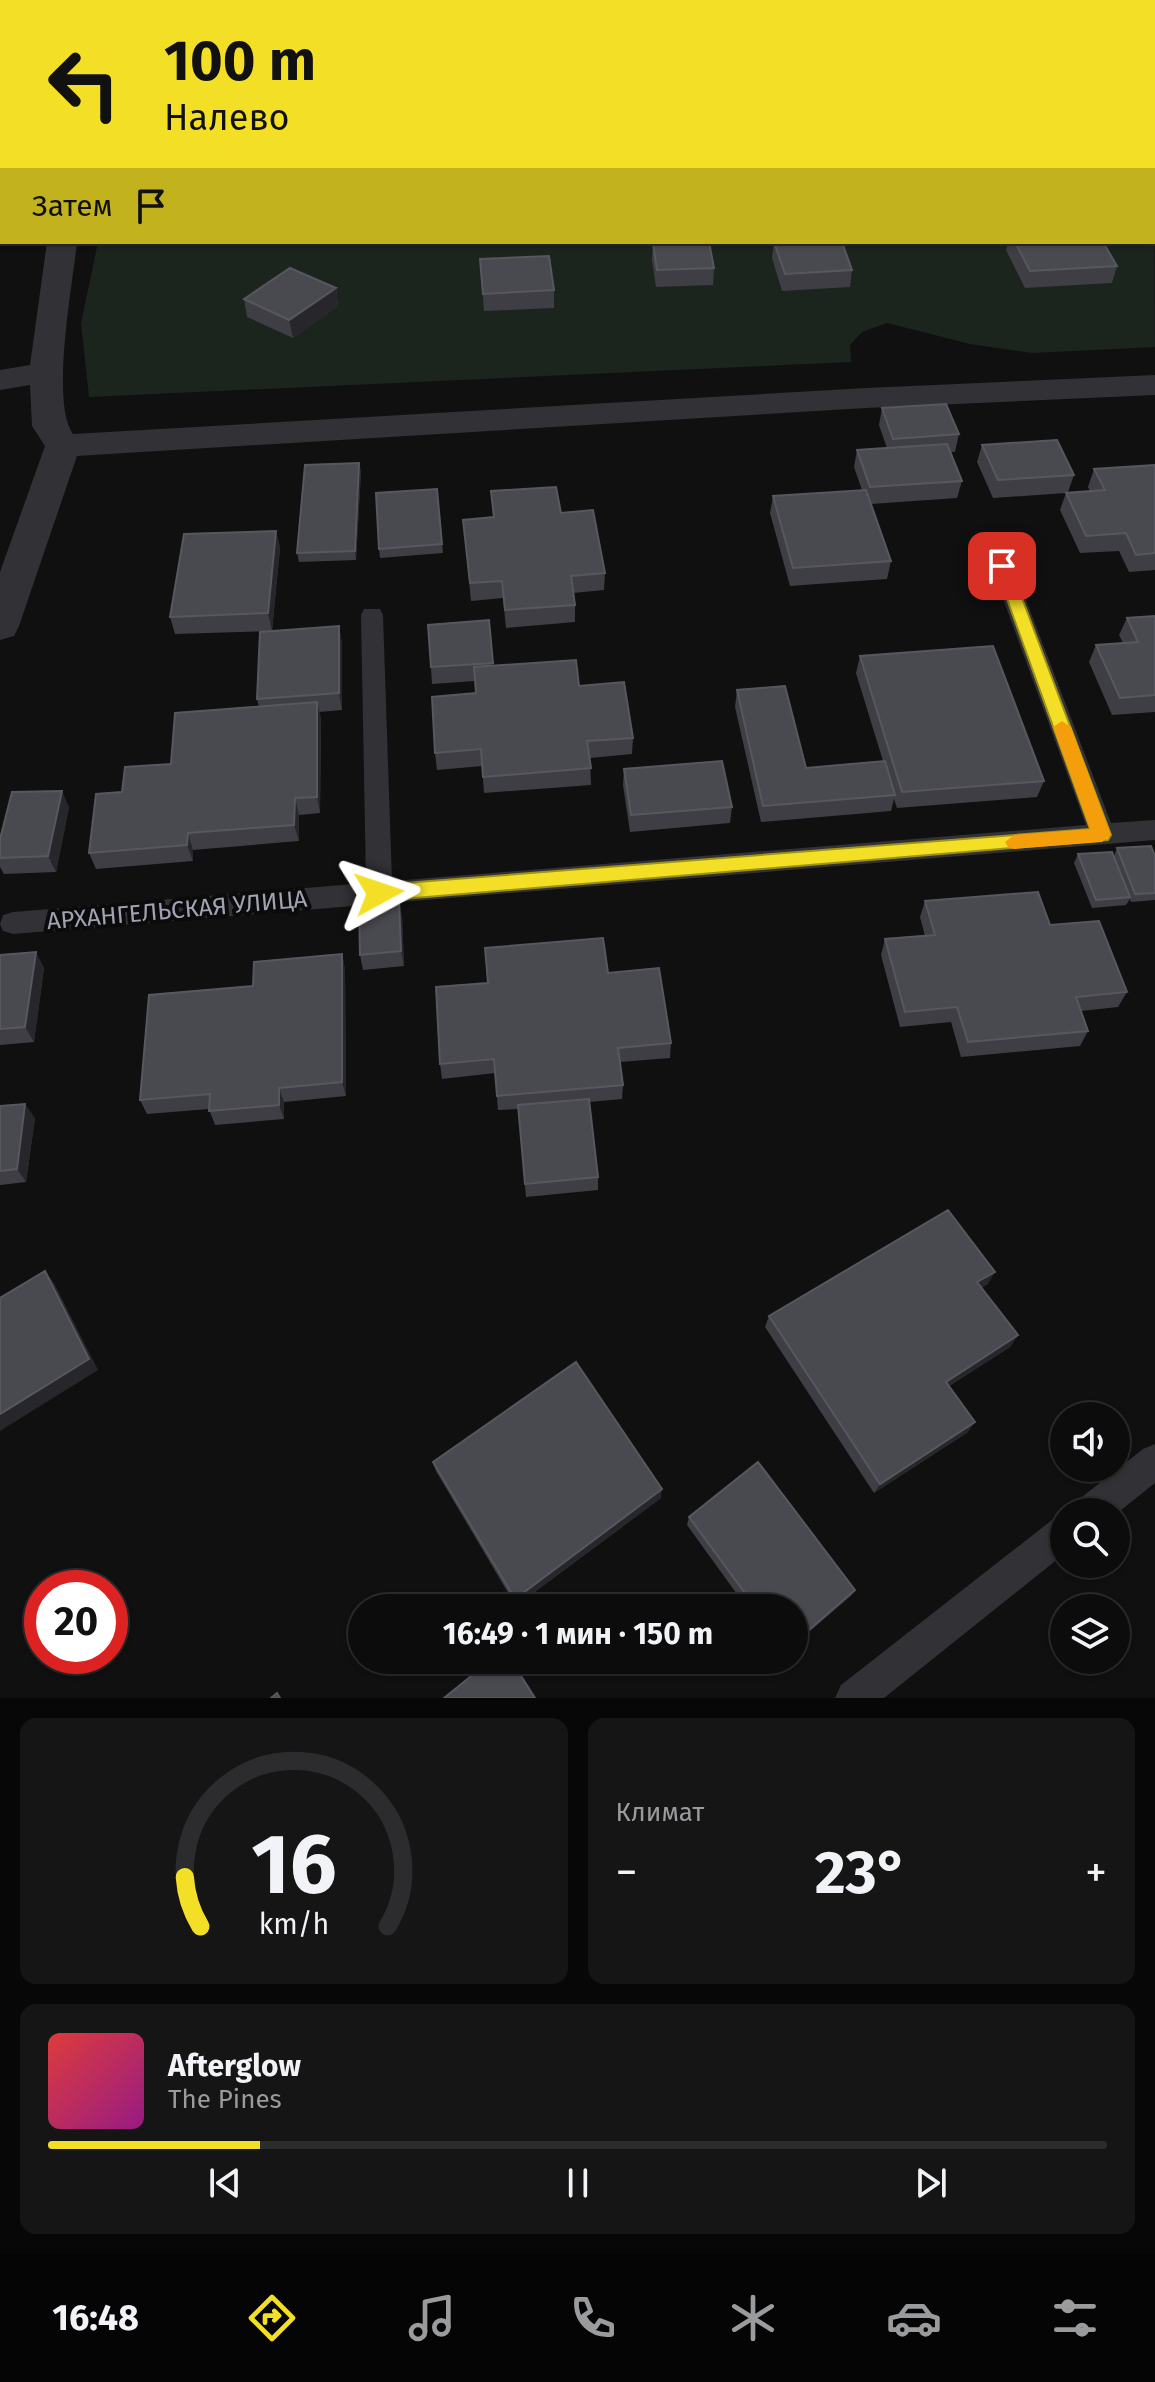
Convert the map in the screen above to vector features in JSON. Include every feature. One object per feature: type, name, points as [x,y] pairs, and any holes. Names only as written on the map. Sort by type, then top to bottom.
[{"type":"street","points":[[62,244],[46,373],[49,426],[63,446]]},
{"type":"street","points":[[0,380],[46,373]]},
{"type":"street","points":[[63,446],[866,398],[1155,385]]},
{"type":"street","points":[[0,626],[63,446]]},
{"type":"lane","points":[[1002,566],[1102,835]]},
{"type":"lane","points":[[372,615],[379,893]]},
{"type":"lane","name":"АРХАНГЕЛЬСКАЯ УЛИЦА","points":[[13,923],[1155,830]]},
{"type":"lane","points":[[1108,1498],[1155,1461]]},
{"type":"lane","points":[[854,1698],[1050,1543]]},
{"type":"shaded area","points":[[98,244],[1154,244],[1155,347],[1032,353],[970,344],[887,323],[862,332],[850,345],[851,362],[89,397],[81,323]]},
{"type":"building","points":[[653,244],[709,244],[714,268],[657,270]]},
{"type":"building","points":[[775,244],[843,244],[852,270],[785,274]]},
{"type":"building","points":[[1016,244],[1104,244],[1117,266],[1030,271]]},
{"type":"building","points":[[549,256],[554,290],[483,294],[480,259]]},
{"type":"building","points":[[290,268],[336,288],[289,320],[244,299]]},
{"type":"building","points":[[946,404],[959,434],[893,439],[882,408]]},
{"type":"building","points":[[1057,440],[1074,475],[998,480],[982,445]]},
{"type":"building","points":[[947,444],[962,481],[870,487],[857,450]]},
{"type":"building","points":[[359,463],[355,551],[297,553],[305,465]]},
{"type":"building","points":[[1155,465],[1155,553],[1136,555],[1126,533],[1086,536],[1066,493],[1105,490],[1094,469]]},
{"type":"building","points":[[556,487],[561,513],[593,510],[605,573],[571,576],[575,605],[505,610],[502,581],[470,583],[463,520],[494,517],[491,491]]},
{"type":"building","points":[[437,489],[442,544],[379,549],[376,493]]},
{"type":"building","points":[[866,490],[891,561],[793,568],[773,496]]},
{"type":"building","points":[[276,531],[268,613],[170,617],[184,534]]},
{"type":"building","points":[[1155,616],[1155,695],[1120,698],[1096,645],[1138,642],[1127,618]]},
{"type":"building","points":[[489,620],[493,663],[431,667],[428,625]]},
{"type":"building","points":[[339,626],[339,693],[257,699],[260,632]]},
{"type":"building","points":[[993,646],[1044,781],[902,792],[860,656]]},
{"type":"building","points":[[576,660],[579,686],[624,682],[633,738],[587,741],[591,768],[483,777],[481,749],[435,753],[432,697],[476,693],[474,667]]},
{"type":"building","points":[[785,686],[806,768],[885,761],[895,795],[763,806],[737,690]]},
{"type":"building","points":[[317,702],[317,797],[295,798],[294,825],[188,833],[187,845],[89,853],[96,794],[122,792],[125,767],[171,764],[175,713]]},
{"type":"building","points":[[722,761],[732,807],[631,815],[624,769]]},
{"type":"building","points":[[62,791],[48,856],[0,858],[0,839],[12,792]]},
{"type":"building","points":[[1151,846],[1155,856],[1155,893],[1135,894],[1117,848]]},
{"type":"building","points":[[1112,852],[1130,897],[1096,900],[1078,854]]},
{"type":"building","points":[[1038,892],[1050,925],[1099,921],[1127,992],[1076,997],[1088,1031],[968,1042],[957,1007],[905,1012],[885,939],[935,935],[925,901]]},
{"type":"building","points":[[399,900],[401,951],[360,955],[359,904]]},
{"type":"building","points":[[603,938],[608,973],[659,968],[671,1043],[618,1048],[623,1085],[497,1096],[494,1059],[440,1064],[436,987],[488,983],[485,948]]},
{"type":"building","points":[[36,952],[25,1027],[0,1029],[0,955]]},
{"type":"building","points":[[342,954],[342,1082],[279,1088],[279,1105],[209,1111],[210,1094],[140,1100],[149,995],[253,986],[254,962]]},
{"type":"building","points":[[589,1099],[598,1177],[525,1184],[518,1105]]},
{"type":"building","points":[[25,1104],[17,1169],[0,1171],[0,1106]]},
{"type":"building","points":[[948,1210],[995,1272],[977,1282],[1018,1335],[946,1382],[975,1422],[880,1484],[769,1316]]},
{"type":"building","points":[[45,1271],[89,1359],[0,1414],[0,1298]]},
{"type":"building","points":[[576,1362],[662,1489],[522,1594],[512,1594],[433,1462]]},
{"type":"building","points":[[758,1462],[855,1590],[808,1631],[808,1594],[746,1594],[689,1517]]},
{"type":"building","points":[[474,1674],[520,1674],[535,1698],[444,1698]]},
{"type":"slow traffic","points":[[1014,842],[1102,835],[1062,727]]},
{"type":"route","points":[[379,893],[1102,835],[1002,566]]}]
